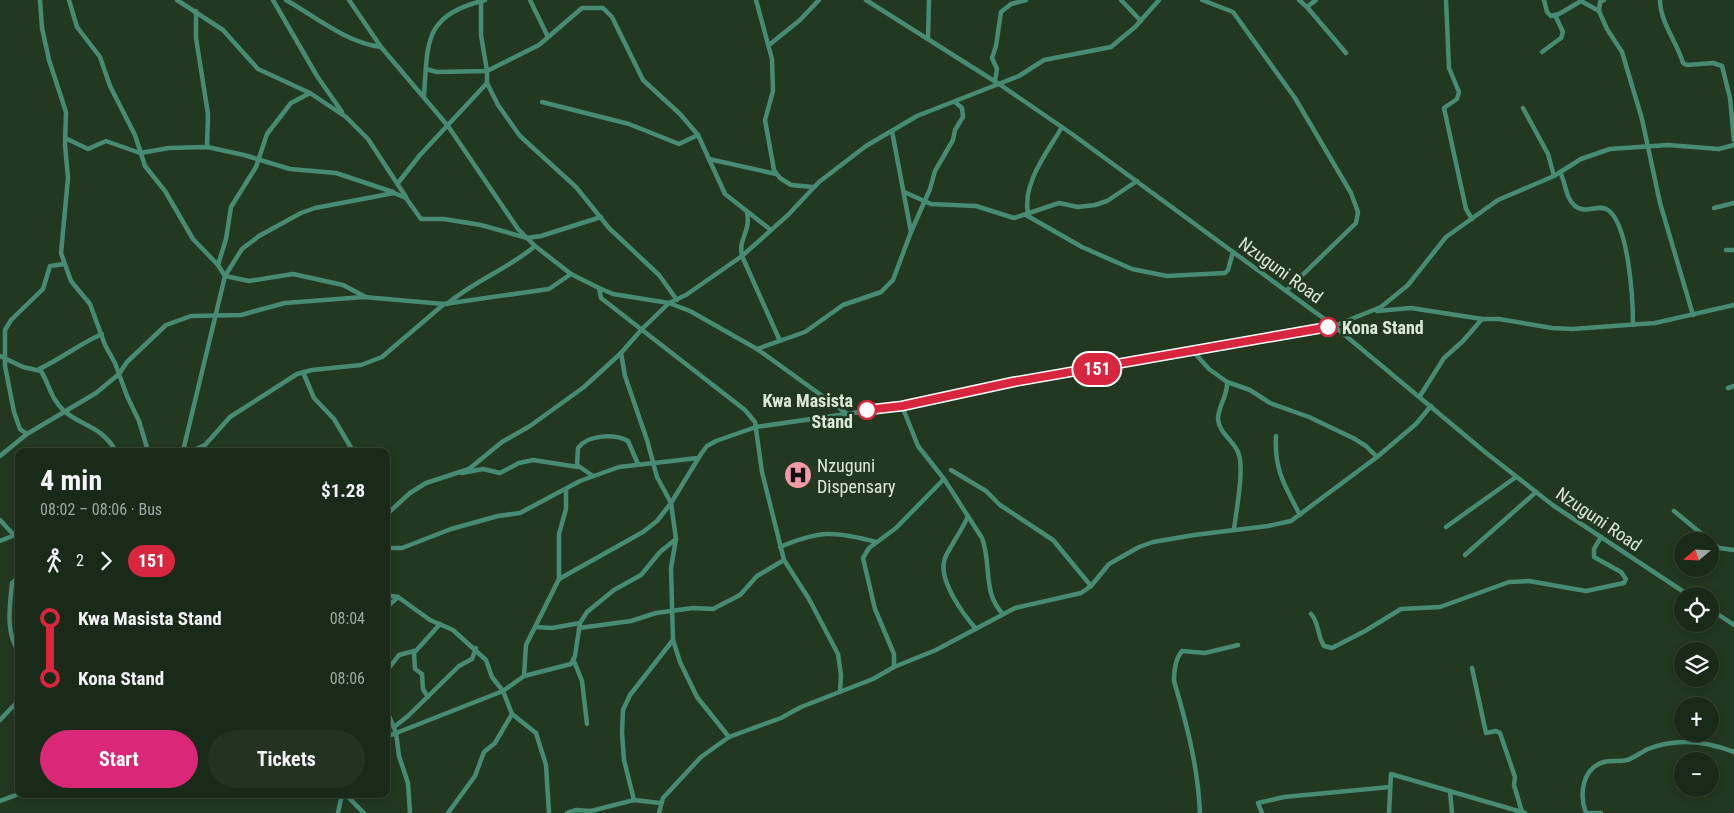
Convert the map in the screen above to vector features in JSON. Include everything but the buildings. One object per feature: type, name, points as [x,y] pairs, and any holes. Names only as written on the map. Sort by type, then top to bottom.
[{"type":"street","points":[[40,0],[42,28],[49,60],[66,112],[65,138],[68,178],[60,249],[71,281],[87,298],[139,421],[147,448]]},
{"type":"street","points":[[69,0],[77,27],[100,57],[110,86],[135,136],[145,166],[165,190],[193,239],[218,265],[225,276],[249,281],[293,274],[343,284],[364,296]]},
{"type":"street","points":[[177,0],[229,35],[258,69],[310,93],[346,117]]},
{"type":"street","points":[[272,0],[317,76],[346,117],[368,139],[421,219],[444,219],[476,224],[527,238],[541,236],[601,217]]},
{"type":"street","points":[[286,0],[340,33],[368,45],[381,47]]},
{"type":"street","points":[[349,0],[381,47],[448,126],[518,229],[535,246],[571,274],[613,294],[669,303],[690,311],[758,349],[846,413]]},
{"type":"street","points":[[424,96],[426,69],[432,32],[435,26],[446,17],[482,0],[481,35],[487,83],[498,105],[520,136],[576,187],[601,217],[659,275],[677,300]]},
{"type":"street","points":[[530,0],[548,37]]},
{"type":"street","points":[[596,0],[597,7]]},
{"type":"street","points":[[756,0],[772,59],[773,90],[767,112],[766,126],[776,174]]},
{"type":"street","points":[[769,45],[800,20],[819,0]]},
{"type":"street","name":"Nzuguni Road","points":[[866,0],[997,83],[1062,127],[1334,326],[1536,492],[1676,587]]},
{"type":"street","points":[[928,39],[929,0]]},
{"type":"street","points":[[997,83],[997,69],[992,58],[996,46],[1001,12],[1011,4],[1026,0]]},
{"type":"street","points":[[1121,0],[1141,21]]},
{"type":"street","points":[[460,473],[471,468],[502,442],[530,426],[584,387],[621,353],[669,303],[677,300],[742,256],[814,188],[866,146],[917,116],[955,102],[997,83],[1019,76],[1044,60],[1111,46],[1141,21],[1160,0]]},
{"type":"street","points":[[1202,0],[1232,12],[1238,20],[1295,98],[1324,151],[1351,193],[1358,212],[1356,223],[1286,291]]},
{"type":"street","points":[[1299,0],[1346,54]]},
{"type":"street","points":[[1307,7],[1316,0]]},
{"type":"street","points":[[1446,0],[1449,68],[1459,92],[1457,99],[1444,108],[1466,209],[1472,219]]},
{"type":"street","points":[[1544,0],[1548,14],[1555,15],[1581,1],[1599,11],[1622,52],[1648,146],[1660,203],[1693,315]]},
{"type":"street","points":[[1660,0],[1660,11],[1679,48],[1683,63],[1712,63],[1722,66],[1730,98],[1734,140]]},
{"type":"street","points":[[1599,11],[1601,1]]},
{"type":"street","points":[[426,69],[437,72],[487,71],[539,45],[582,8],[597,7],[607,11],[612,17],[643,80],[680,114],[698,135],[725,194],[771,230]]},
{"type":"street","points":[[196,11],[196,38],[208,114],[207,147]]},
{"type":"street","points":[[1542,52],[1561,38],[1563,32],[1555,15]]},
{"type":"street","points":[[398,183],[420,154],[487,83]]},
{"type":"street","points":[[218,265],[226,239],[231,207],[260,159],[270,129],[292,103],[310,93]]},
{"type":"street","points":[[542,102],[629,124],[679,144],[698,135]]},
{"type":"street","points":[[758,349],[805,332],[843,305],[881,292],[893,280],[935,171],[953,140],[955,130],[963,117],[962,108],[955,102]]},
{"type":"street","points":[[1523,108],[1548,154],[1554,176]]},
{"type":"street","points":[[1027,215],[1027,196],[1032,182],[1062,127]]},
{"type":"street","points":[[892,131],[911,232]]},
{"type":"street","points":[[65,138],[88,150],[106,141],[140,153],[168,148],[207,147],[290,168],[336,173],[406,198]]},
{"type":"street","points":[[1376,311],[1408,285],[1446,237],[1502,198],[1554,176],[1582,159],[1610,149],[1668,145],[1719,149],[1733,146]]},
{"type":"street","points":[[709,159],[776,174],[791,185],[814,188]]},
{"type":"street","points":[[1560,172],[1566,193],[1577,208],[1584,211],[1605,208],[1610,210],[1617,223],[1626,248],[1634,301],[1633,325]]},
{"type":"street","points":[[904,192],[936,205],[976,206],[1011,218],[1027,215],[1059,203],[1078,207],[1095,205],[1107,200],[1136,181]]},
{"type":"street","points":[[184,448],[225,276],[242,249],[289,218],[315,208],[394,193]]},
{"type":"street","points":[[1714,208],[1734,203]]},
{"type":"street","points":[[747,212],[749,224],[741,244],[742,256],[780,341]]},
{"type":"street","points":[[1027,215],[1089,250],[1132,269],[1154,275],[1225,272],[1228,270],[1233,252]]},
{"type":"street","points":[[198,448],[205,445],[230,417],[303,372],[352,367],[374,362],[388,353],[445,304],[462,292],[512,264],[535,246]]},
{"type":"street","points":[[1726,250],[1734,250]]},
{"type":"street","points":[[27,434],[21,432],[17,421],[2,357],[6,327],[43,290],[50,266],[64,264]]},
{"type":"street","points":[[0,456],[27,434],[66,412],[119,374],[127,362],[166,325],[191,316],[246,314],[285,303],[364,296],[445,304],[550,289],[571,274]]},
{"type":"street","points":[[600,288],[601,298],[745,410],[755,422],[762,472],[784,560],[809,599],[838,654],[842,675],[840,692]]},
{"type":"street","points":[[558,579],[643,532],[658,521],[707,446],[756,427],[902,406],[1007,383],[1334,326],[1376,311],[1411,308],[1552,328],[1655,323],[1734,305]]},
{"type":"street","points":[[1420,396],[1439,364],[1482,319]]},
{"type":"street","points":[[2,357],[23,367],[39,369],[62,359],[78,345],[102,334]]},
{"type":"street","points":[[1192,350],[1214,374],[1226,382],[1250,390],[1270,403],[1309,417],[1345,434],[1366,446],[1377,457]]},
{"type":"street","points":[[621,353],[625,376],[648,440],[652,462],[657,477],[671,503],[676,539],[671,568],[674,640],[680,662],[697,697],[729,737]]},
{"type":"street","points":[[0,371],[5,366]]},
{"type":"street","points":[[39,369],[43,372],[51,395],[66,412],[100,432],[113,448]]},
{"type":"street","points":[[303,372],[314,398],[334,419],[351,448]]},
{"type":"street","points":[[1226,382],[1226,397],[1218,414],[1218,422],[1240,456],[1239,491],[1234,530]]},
{"type":"street","points":[[1728,388],[1734,386]]},
{"type":"street","points":[[902,406],[918,446],[944,479],[984,544],[990,592],[996,607],[1003,614]]},
{"type":"street","points":[[659,813],[660,804],[701,757],[729,737],[781,718],[801,707],[874,679],[894,667],[936,650],[1020,606],[1081,593],[1091,586],[1109,564],[1146,544],[1284,524],[1300,515],[1377,457],[1416,424],[1431,406]]},
{"type":"street","points":[[578,467],[576,461],[579,446],[606,436],[617,436],[628,441],[638,464]]},
{"type":"street","points":[[1276,436],[1275,454],[1278,467],[1300,515]]},
{"type":"street","points":[[390,548],[402,548],[451,529],[498,516],[520,513],[592,476],[619,466],[698,458]]},
{"type":"street","points":[[390,511],[410,493],[426,483],[460,473],[483,469],[500,473],[518,464],[533,460],[578,467],[592,476]]},
{"type":"street","points":[[951,470],[986,491],[1013,514],[1053,540],[1091,586]]},
{"type":"street","points":[[1446,527],[1516,477]]},
{"type":"street","points":[[894,667],[894,654],[875,609],[862,564],[865,553],[876,542],[896,528],[944,479]]},
{"type":"street","points":[[524,676],[526,644],[558,579],[559,534],[567,505],[566,490]]},
{"type":"street","points":[[1466,555],[1536,492]]},
{"type":"street","points":[[1674,510],[1719,548],[1734,550]]},
{"type":"street","points":[[968,516],[944,564],[950,590],[965,616],[976,629]]},
{"type":"street","points":[[0,520],[15,533]]},
{"type":"street","points":[[780,547],[809,536],[838,533],[876,542]]},
{"type":"street","points":[[0,541],[15,536]]},
{"type":"street","points":[[1311,614],[1316,618],[1318,637],[1324,646],[1332,648],[1365,632],[1401,609],[1440,607],[1509,582],[1529,581],[1586,590],[1624,583],[1626,579],[1621,572],[1594,557],[1594,549],[1601,537]]},
{"type":"street","points":[[587,724],[582,681],[574,661],[580,625],[587,612],[614,590],[646,570],[660,552],[676,539]]},
{"type":"street","points":[[536,627],[552,628],[630,621],[656,613],[693,608],[709,610],[740,595],[757,576],[784,560]]},
{"type":"street","points":[[15,578],[12,583],[10,607],[11,634],[15,643]]},
{"type":"street","points":[[390,596],[398,597],[426,618],[453,630],[476,648],[486,660],[492,677],[502,692],[512,714],[536,733],[546,765],[548,813]]},
{"type":"street","points":[[390,604],[398,597]]},
{"type":"street","points":[[1719,616],[1734,625]]},
{"type":"street","points":[[390,667],[399,655],[414,651],[440,624]]},
{"type":"street","points":[[634,800],[624,760],[623,710],[630,694],[674,640]]},
{"type":"street","points":[[1200,813],[1198,775],[1189,732],[1174,681],[1174,672],[1182,650],[1205,653],[1238,645]]},
{"type":"street","points":[[394,727],[428,697],[458,666],[472,659],[476,648]]},
{"type":"street","points":[[414,651],[415,669],[422,674],[423,689],[428,697]]},
{"type":"street","points":[[390,735],[502,692],[524,676],[566,666],[574,661]]},
{"type":"street","points":[[1472,668],[1486,733],[1496,731],[1500,733],[1515,777],[1514,785],[1523,813]]},
{"type":"street","points":[[0,720],[15,704]]},
{"type":"street","points":[[448,813],[475,776],[484,752],[495,743],[512,714]]},
{"type":"street","points":[[390,718],[396,733],[399,756],[408,783],[410,813]]},
{"type":"street","points":[[1600,813],[1587,813],[1582,799],[1585,780],[1589,772],[1600,763],[1626,760],[1656,746],[1682,741],[1734,752]]},
{"type":"street","points":[[1389,813],[1391,774],[1523,813]]},
{"type":"street","points":[[1262,813],[1258,803],[1284,797],[1390,786]]},
{"type":"street","points":[[1450,791],[1452,813]]},
{"type":"street","points":[[0,801],[15,795]]},
{"type":"street","points":[[338,813],[343,798]]},
{"type":"street","points":[[348,798],[364,813]]},
{"type":"street","points":[[567,813],[576,810],[591,811],[634,800],[660,804]]},
{"type":"bus line","name":"151","points":[[867,410],[902,406],[922,400],[1013,382],[1328,327]]},
{"type":"place","name":"Kona Stand","points":[[1328,327]]},
{"type":"place","name":"Kwa Masista Stand","points":[[867,410]]},
{"type":"place","name":"Nzuguni Dispensary","points":[[798,475]]}]
